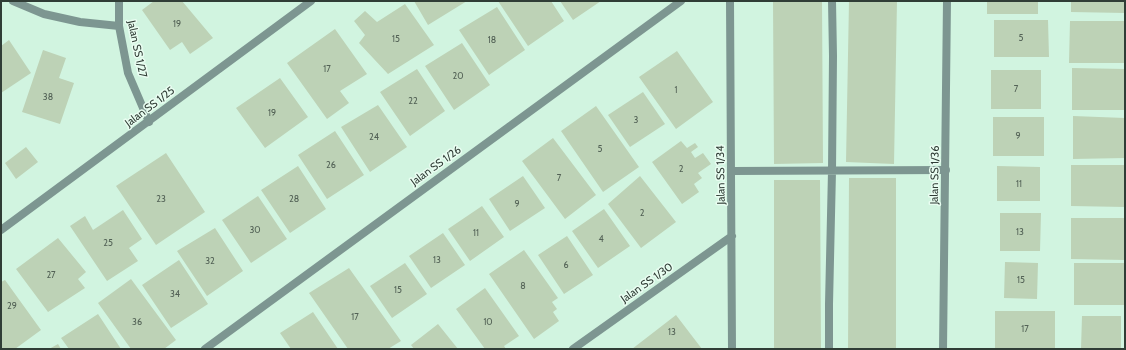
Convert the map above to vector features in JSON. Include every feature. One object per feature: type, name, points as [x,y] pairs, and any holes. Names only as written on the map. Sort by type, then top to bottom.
[{"type":"street","points":[[13,1],[44,14],[80,22],[119,26]]},
{"type":"street","name":"Jalan SS 1/27","points":[[119,1],[119,26],[128,73],[148,122]]},
{"type":"street","name":"Jalan SS 1/25","points":[[1,230],[311,1]]},
{"type":"street","name":"Jalan SS 1/26","points":[[204,349],[681,1]]},
{"type":"street","name":"Jalan SS 1/34","points":[[730,1],[732,349]]},
{"type":"street","points":[[829,349],[828,304],[834,56],[832,1]]},
{"type":"street","name":"Jalan SS 1/36","points":[[943,349],[947,1]]},
{"type":"street","points":[[732,171],[946,170]]},
{"type":"street","name":"Jalan SS 1/30","points":[[573,349],[732,236]]},
{"type":"building","points":[[154,1],[182,1],[213,38],[190,54],[182,42],[170,50],[142,10]]},
{"type":"building","points":[[414,1],[467,1],[428,25]]},
{"type":"building","points":[[498,1],[551,1],[564,21],[528,46]]},
{"type":"building","points":[[560,1],[601,1],[573,20]]},
{"type":"building","points":[[773,1],[822,1],[823,163],[774,164]]},
{"type":"building","points":[[849,1],[897,1],[894,164],[846,162]]},
{"type":"building","points":[[987,1],[1038,1],[1038,14],[987,14]]},
{"type":"building","points":[[1071,1],[1125,1],[1125,13],[1071,12]]},
{"type":"building","points":[[405,4],[434,45],[388,74],[359,43],[365,35],[354,21],[365,11],[377,22]]},
{"type":"building","points":[[497,7],[525,50],[489,75],[459,30]]},
{"type":"building","points":[[994,20],[1048,20],[1049,57],[994,57]]},
{"type":"building","points":[[1070,21],[1125,21],[1125,63],[1069,63]]},
{"type":"building","points":[[335,29],[367,74],[340,91],[349,103],[327,119],[287,63]]},
{"type":"building","points":[[9,40],[31,73],[1,93],[1,46]]},
{"type":"building","points":[[462,43],[490,85],[454,110],[425,66]]},
{"type":"building","points":[[43,50],[66,58],[59,78],[74,83],[60,124],[22,112]]},
{"type":"building","points":[[677,51],[713,102],[676,129],[639,77]]},
{"type":"building","points":[[1072,68],[1125,69],[1125,110],[1072,110]]},
{"type":"building","points":[[417,69],[445,111],[410,136],[380,92]]},
{"type":"building","points":[[991,70],[1041,70],[1041,109],[991,109]]},
{"type":"building","points":[[280,78],[308,117],[265,148],[236,108]]},
{"type":"building","points":[[643,92],[665,124],[630,147],[608,115]]},
{"type":"building","points":[[378,105],[407,147],[370,172],[341,127]]},
{"type":"building","points":[[596,106],[639,167],[603,192],[561,131]]},
{"type":"building","points":[[1073,116],[1125,118],[1125,158],[1073,159]]},
{"type":"building","points":[[993,117],[1044,117],[1044,156],[993,156]]},
{"type":"building","points":[[335,131],[364,175],[327,199],[298,155]]},
{"type":"building","points":[[553,138],[596,195],[565,219],[522,161]]},
{"type":"building","points":[[681,141],[687,148],[695,143],[698,147],[691,152],[695,158],[703,153],[711,164],[698,173],[702,178],[694,184],[699,192],[682,204],[652,162]]},
{"type":"building","points":[[26,147],[38,162],[16,179],[5,163]]},
{"type":"building","points":[[166,153],[205,212],[156,245],[116,186]]},
{"type":"building","points":[[1071,165],[1125,165],[1125,207],[1071,206]]},
{"type":"building","points":[[298,166],[326,209],[290,233],[261,190]]},
{"type":"building","points":[[997,166],[1040,167],[1040,201],[997,201]]},
{"type":"building","points":[[523,176],[545,208],[510,231],[489,199]]},
{"type":"building","points":[[640,176],[676,222],[641,248],[608,204]]},
{"type":"building","points":[[849,178],[896,178],[896,349],[848,349]]},
{"type":"building","points":[[774,180],[820,180],[821,349],[774,349]]},
{"type":"building","points":[[258,196],[287,239],[251,263],[222,220]]},
{"type":"building","points":[[482,206],[504,237],[470,261],[448,229]]},
{"type":"building","points":[[604,209],[630,246],[598,268],[572,231]]},
{"type":"building","points":[[123,210],[142,239],[129,248],[138,261],[107,281],[70,226],[85,216],[93,230]]},
{"type":"building","points":[[1000,213],[1041,213],[1040,251],[1000,251]]},
{"type":"building","points":[[1071,218],[1125,218],[1125,260],[1071,259]]},
{"type":"building","points":[[215,228],[243,271],[207,296],[177,251]]},
{"type":"building","points":[[443,233],[465,265],[431,288],[409,256]]},
{"type":"building","points":[[567,236],[593,275],[564,294],[538,255]]},
{"type":"building","points":[[58,238],[86,272],[78,279],[85,288],[48,312],[16,269]]},
{"type":"building","points":[[524,250],[558,298],[552,302],[557,309],[553,312],[559,321],[534,339],[489,274]]},
{"type":"building","points":[[179,260],[208,304],[171,328],[142,285]]},
{"type":"building","points":[[1005,262],[1038,263],[1037,299],[1004,298]]},
{"type":"building","points":[[405,263],[427,294],[392,318],[370,286]]},
{"type":"building","points":[[1074,263],[1125,263],[1125,305],[1074,305]]},
{"type":"building","points":[[349,268],[401,341],[388,349],[348,349],[309,293]]},
{"type":"building","points":[[131,279],[176,340],[164,349],[131,349],[98,303]]},
{"type":"building","points":[[5,280],[41,330],[15,349],[1,349],[1,282]]},
{"type":"building","points":[[485,288],[519,336],[504,346],[506,349],[485,349],[456,309]]},
{"type":"building","points":[[995,311],[1055,311],[1055,348],[995,348]]},
{"type":"building","points":[[313,312],[338,349],[291,349],[280,333]]},
{"type":"building","points":[[98,314],[121,349],[69,349],[61,338]]},
{"type":"building","points":[[676,315],[702,349],[632,349]]},
{"type":"building","points":[[1082,316],[1121,316],[1121,349],[1081,349]]},
{"type":"building","points":[[438,324],[458,349],[414,349],[411,345]]},
{"type":"building","points":[[58,344],[61,349],[49,349]]}]
